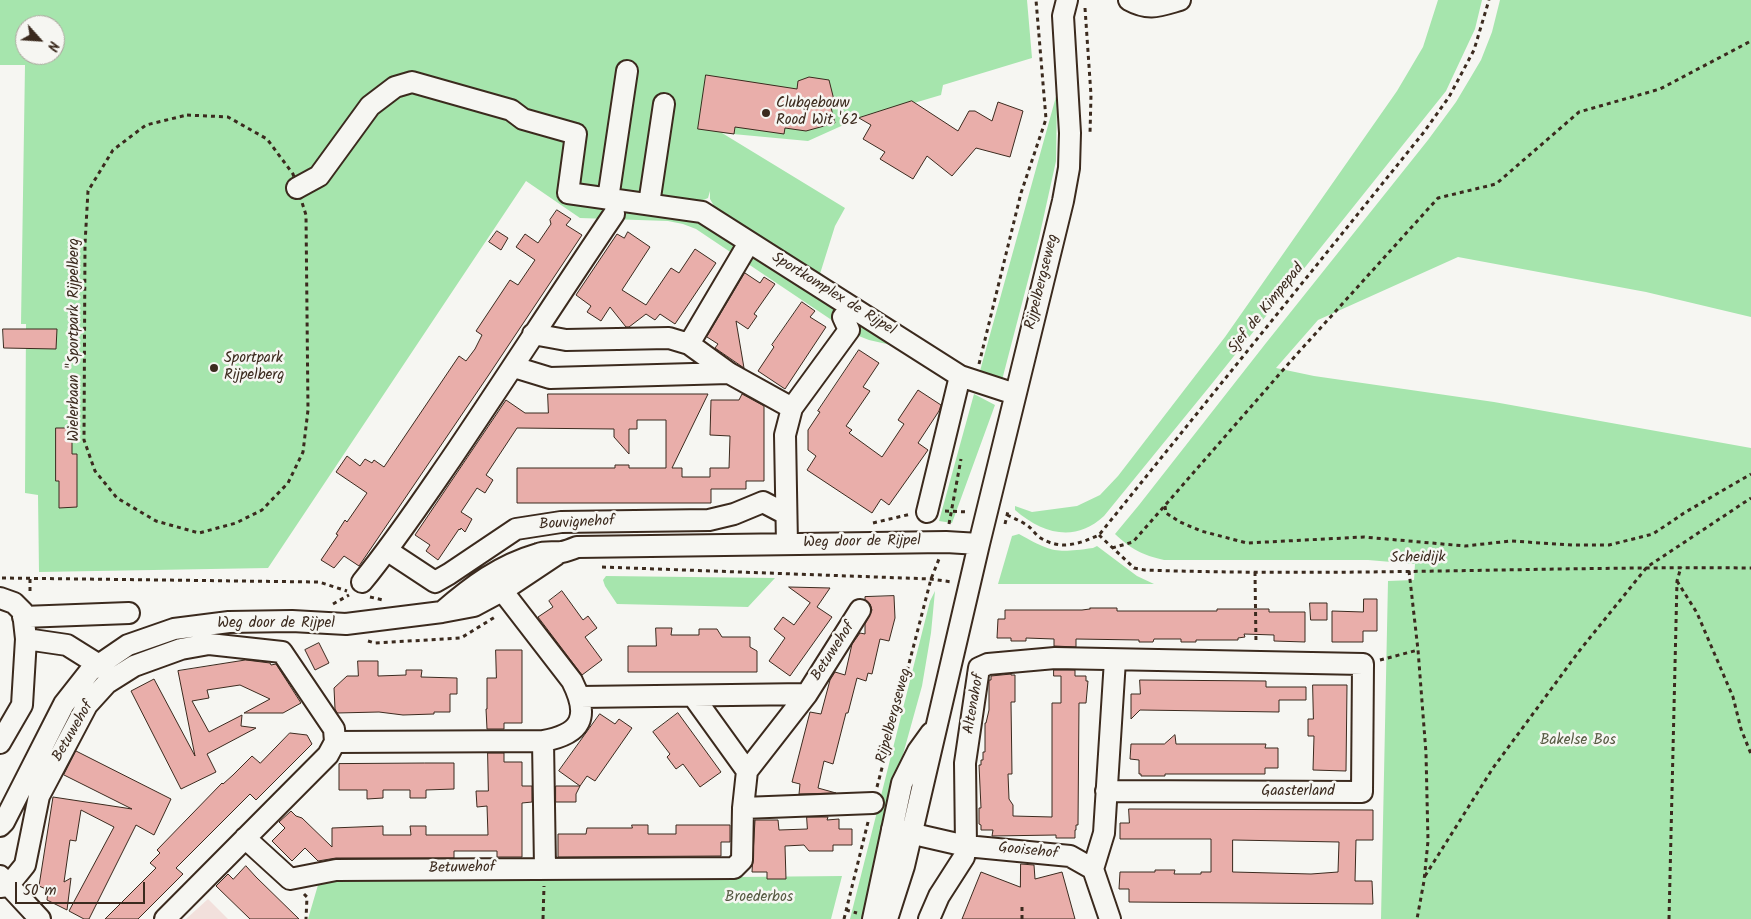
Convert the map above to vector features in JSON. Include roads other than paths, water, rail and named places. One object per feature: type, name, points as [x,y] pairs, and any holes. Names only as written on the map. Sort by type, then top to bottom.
[{"type":"street","points":[[1129,0],[1139,6],[1150,8],[1180,0]]},
{"type":"street","name":"Rijpelbergseweg","points":[[979,544],[1063,201],[1069,168],[1070,133],[1061,5]]},
{"type":"street","points":[[358,590],[388,550],[514,367],[611,206],[627,71]]},
{"type":"street","name":"Sportkomplex de Rijpel","points":[[297,188],[320,176],[370,106],[395,87],[412,82],[511,110],[523,119],[576,134],[568,193],[611,206],[649,204],[702,212],[967,378],[1015,394]]},
{"type":"street","points":[[649,204],[664,104]]},
{"type":"street","points":[[689,344],[744,251]]},
{"type":"street","points":[[787,544],[785,435],[792,408],[849,330],[843,317]]},
{"type":"street","points":[[533,334],[566,340],[669,338],[689,344],[729,374],[792,408]]},
{"type":"street","points":[[514,367],[550,378],[729,374]]},
{"type":"street","points":[[927,512],[967,378]]},
{"type":"street","name":"Bouvignehof","points":[[388,550],[435,582],[516,529],[561,522],[709,520],[734,514],[762,502],[786,514]]},
{"type":"street","name":"Weg door de Rijpel","points":[[442,612],[490,574],[508,564],[541,553],[562,552],[577,548],[946,542],[979,544]]},
{"type":"street","points":[[888,919],[912,834],[979,544]]},
{"type":"street","name":"Weg door de Rijpel","points":[[0,826],[4,822],[64,704],[90,670],[128,645],[174,630],[229,622],[346,624],[474,606],[502,591],[562,552]]},
{"type":"street","points":[[165,919],[328,754],[334,742],[543,741],[561,738],[574,730],[583,712],[580,697],[572,681],[490,574]]},
{"type":"street","points":[[0,598],[14,603],[23,612],[26,639],[22,705],[0,744]]},
{"type":"street","name":"Betuwehof","points":[[245,838],[290,879],[336,870],[734,868],[742,860],[743,808],[747,770],[807,694],[860,610]]},
{"type":"street","points":[[23,617],[129,613]]},
{"type":"street","points":[[26,639],[67,645],[100,665]]},
{"type":"street","name":"Betuwehof","points":[[3,883],[24,865],[39,796],[86,705],[107,683],[134,666],[181,649],[209,644],[282,652],[334,729],[334,742]]},
{"type":"street","name":"Altenahof","points":[[966,846],[965,763],[980,668],[988,664],[1055,658],[1363,664]]},
{"type":"street","points":[[1110,919],[1093,869],[1104,833],[1115,660]]},
{"type":"street","name":"Gaasterland","points":[[1106,791],[1362,792],[1363,664]]},
{"type":"street","name":"Betuwehof","points":[[580,697],[807,694]]},
{"type":"street","points":[[693,696],[747,770]]},
{"type":"street","points":[[873,919],[902,783],[918,751],[938,724]]},
{"type":"street","points":[[543,741],[545,868]]},
{"type":"street","points":[[743,808],[872,803]]},
{"type":"street","name":"Gooisehof","points":[[892,829],[966,846],[1070,856],[1093,869]]},
{"type":"street","points":[[929,919],[939,896],[964,857],[966,846]]},
{"type":"street","points":[[3,883],[40,919]]},
{"type":"place","name":"Clubgebouw Rood Wit '62","points":[[766,113]]},
{"type":"place","name":"Sportpark Rijpelberg","points":[[214,368]]},
{"type":"park label","name":"Bakelse Bos","points":[[1578,741]]},
{"type":"park label","name":"Broederbos","points":[[759,898]]}]
